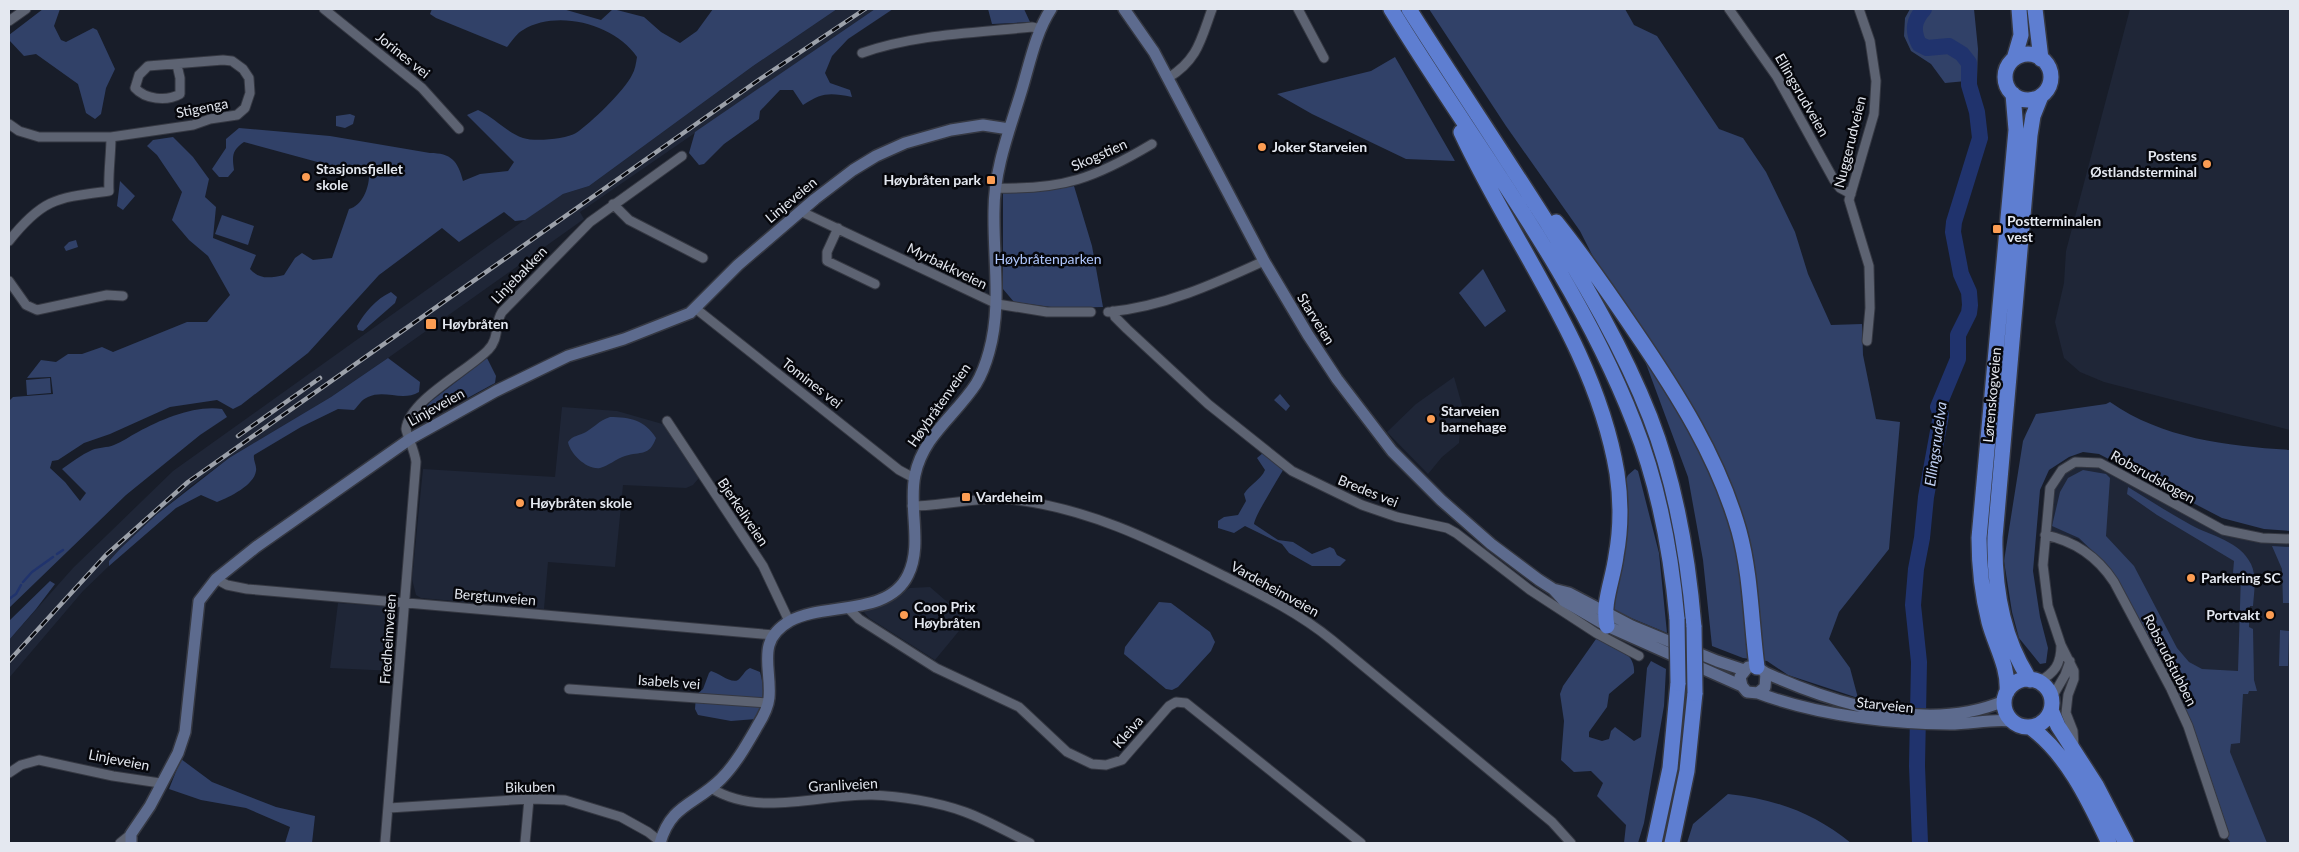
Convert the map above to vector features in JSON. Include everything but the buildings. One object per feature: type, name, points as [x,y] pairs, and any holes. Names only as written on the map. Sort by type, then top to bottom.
[{"type":"highway","points":[[1391,9],[1563,280],[1595,337],[1635,424],[1655,487],[1668,542],[1676,619],[1678,683],[1670,768],[1654,843]]},
{"type":"highway","points":[[1409,9],[1567,254],[1605,319],[1650,418],[1679,514],[1689,576],[1694,627],[1695,693],[1687,771],[1672,843]]},
{"type":"highway","points":[[2014,59],[2025,55],[2041,59],[2047,64],[2051,76],[2048,89],[2041,96],[2024,100],[2013,94],[2005,79],[2007,68],[2014,59],[2021,35],[2019,9]]},
{"type":"highway","points":[[2034,9],[2041,59]]},
{"type":"highway","points":[[1438,83],[1498,208],[1554,304],[1583,361],[1607,427],[1617,473],[1620,509],[1616,556],[1606,620]]},
{"type":"highway","name":"Lørenskogveien","points":[[2006,697],[2006,672],[1992,635],[1984,604],[1979,538],[2016,130],[2013,94]]},
{"type":"highway","name":"Lørenskogveien","points":[[2034,681],[2017,657],[2003,617],[1996,577],[1994,537],[2030,130],[2041,96]]},
{"type":"highway","points":[[1505,157],[1576,246],[1611,296],[1683,404],[1714,463],[1729,499],[1744,551],[1749,580],[1756,670]]},
{"type":"highway","points":[[2051,704],[2043,722],[2030,727],[2020,726],[2011,721],[2006,712],[2006,697],[2017,682],[2034,681],[2047,689],[2058,726],[2096,785],[2126,843]]},
{"type":"highway","points":[[2030,727],[2048,741],[2062,757],[2109,843]]},
{"type":"street","points":[[9,21],[26,9]]},
{"type":"street","name":"Jorines vei","points":[[324,9],[422,88],[459,129]]},
{"type":"street","name":"Høybråtenveien","points":[[661,843],[673,816],[686,804],[711,788],[724,775],[742,752],[762,718],[768,703],[766,655],[774,635],[789,621],[804,616],[872,602],[889,596],[905,580],[911,566],[914,549],[912,506],[914,478],[919,460],[927,443],[969,394],[981,375],[993,335],[997,304],[994,228],[995,188],[999,164],[1041,28],[1051,9]]},
{"type":"street","name":"Starveien","points":[[1124,9],[1138,28],[1168,78],[1264,261],[1308,335],[1337,379],[1392,451],[1441,500],[1490,544],[1553,589],[1569,593],[1606,620],[1742,686],[1750,693],[1758,693],[1818,710],[1869,713]]},
{"type":"street","points":[[1168,78],[1182,70],[1194,55],[1212,9]]},
{"type":"street","points":[[1298,9],[1324,58]]},
{"type":"street","name":"Ellingsrudveien","points":[[1729,9],[1777,77],[1834,180],[1840,188],[1851,194]]},
{"type":"street","name":"Nuggerudveien","points":[[1859,9],[1874,59],[1876,96],[1865,149],[1849,200],[1870,266],[1870,308],[1867,341]]},
{"type":"street","points":[[862,53],[884,46],[926,39],[1032,27],[1041,28]]},
{"type":"street","name":"Stigenga","points":[[9,124],[19,131],[38,137],[111,137],[192,125],[210,118],[237,115],[245,108],[250,93],[250,85],[243,69],[238,64],[218,60],[148,66],[143,69],[135,82],[135,88],[146,96],[175,97],[180,94],[181,90],[177,65]]},
{"type":"street","name":"Linjeveien","points":[[9,773],[21,765],[39,760],[112,776],[160,783],[178,753],[185,732],[199,601],[216,579],[256,547],[410,439],[496,391],[568,356],[624,339],[690,313],[738,265],[800,211],[852,170],[876,156],[905,143],[969,126],[990,125],[1009,129]]},
{"type":"street","points":[[9,241],[30,217],[48,203],[69,196],[109,191],[108,174],[111,160],[111,137]]},
{"type":"street","name":"Skogstien","points":[[995,188],[1040,188],[1086,178],[1105,170],[1152,144]]},
{"type":"street","name":"Linjebakken","points":[[410,439],[406,429],[416,411],[434,392],[488,350],[496,337],[498,319],[506,308],[590,222],[682,156]]},
{"type":"street","points":[[613,204],[629,220],[703,258]]},
{"type":"street","name":"Myrbakkveien","points":[[800,211],[997,304],[1047,312],[1091,312]]},
{"type":"street","points":[[838,228],[827,252],[828,261],[875,284]]},
{"type":"street","name":"Bredes vei","points":[[1264,261],[1184,295],[1153,304],[1110,311],[1208,404],[1292,472],[1362,505],[1397,517],[1451,530],[1472,544],[1530,590],[1596,633],[1639,656]]},
{"type":"street","points":[[9,281],[26,305],[37,310],[107,295],[123,296]]},
{"type":"street","name":"Tomines vei","points":[[695,308],[899,470],[914,478]]},
{"type":"street","name":"Bjerkeliveien","points":[[667,421],[763,566],[789,621]]},
{"type":"street","name":"Fredheimveien","points":[[385,843],[416,462],[415,450],[410,439]]},
{"type":"street","name":"Robsrudskogen","points":[[2074,750],[2073,731],[2066,713],[2074,671],[2061,645],[2045,595],[2043,565],[2044,535],[2050,488],[2062,470],[2076,462],[2100,463],[2223,530],[2262,538],[2290,539]]},
{"type":"street","name":"Vardeheimveien","points":[[912,506],[995,499],[1044,505],[1134,532],[1277,603],[1320,630],[1518,794],[1571,843]]},
{"type":"street","name":"Robsrudstubben","points":[[2044,535],[2062,538],[2083,549],[2105,570],[2114,582],[2171,689],[2188,726],[2224,834]]},
{"type":"street","name":"Bergtunveien","points":[[216,579],[227,586],[241,588],[404,604],[774,635]]},
{"type":"street","name":"Kleiva","points":[[848,608],[859,620],[936,668],[1019,707],[1067,752],[1092,764],[1106,765],[1122,760],[1168,706],[1176,702],[1186,703],[1361,843]]},
{"type":"street","name":"Starveien","points":[[1606,620],[1709,658],[1756,670],[1798,688],[1869,713],[1918,724],[1954,719],[2011,721]]},
{"type":"street","points":[[2034,681],[2056,668],[2060,661],[2061,645]]},
{"type":"street","points":[[2051,704],[2070,661]]},
{"type":"street","points":[[1742,686],[1740,678],[1756,670],[1767,682],[1758,693]]},
{"type":"street","name":"Isabels vei","points":[[569,688],[768,703]]},
{"type":"street","name":"Starveien","points":[[1954,719],[2006,697]]},
{"type":"street","points":[[120,843],[131,838],[145,816],[160,783]]},
{"type":"street","name":"Granliveien","points":[[711,788],[731,798],[779,803],[870,795],[906,798],[965,812],[1030,843]]},
{"type":"street","points":[[525,843],[529,799]]},
{"type":"street","name":"Bikuben","points":[[389,808],[529,799],[565,800],[621,817],[640,827],[661,843]]},
{"type":"shaded area","points":[[837,9],[875,9],[580,212],[584,219],[388,358],[331,397],[229,458],[191,486],[156,515],[109,561],[109,566],[83,591],[9,678],[9,640],[73,568],[173,471],[544,206],[563,194],[589,186],[753,66]]},
{"type":"shaded area","name":"Postens Østlandsterminal","points":[[2130,9],[2290,9],[2290,430],[2104,382],[2080,372],[2064,358],[2055,322],[2064,283],[2066,251]]},
{"type":"shaded area","name":"Starveien barnehage","points":[[1454,377],[1462,405],[1459,443],[1442,457],[1428,474],[1387,432],[1416,404]]},
{"type":"shaded area","name":"Høybråten skole","points":[[562,407],[617,411],[666,425],[699,477],[698,479],[693,485],[686,488],[623,485],[615,567],[548,562],[544,609],[421,598],[416,595],[412,579],[423,469],[555,477]]},
{"type":"shaded area","points":[[2080,465],[2110,470],[2222,533],[2290,543],[2290,843],[2235,843],[2169,691],[2099,558],[2078,539],[2046,532],[2053,490],[2064,472]]},
{"type":"shaded area","points":[[930,587],[968,620],[935,660],[869,618],[864,612],[910,588]]},
{"type":"shaded area","points":[[338,603],[397,607],[394,671],[330,668]]},
{"type":"green space","points":[[43,9],[60,9],[54,26],[61,40],[66,42],[93,28],[97,30],[115,69],[106,88],[101,114],[95,119],[86,113],[78,84],[36,54],[24,56],[9,40],[9,35]]},
{"type":"green space","points":[[432,9],[563,9],[601,20],[613,9],[644,17],[661,32],[680,43],[697,31],[713,9],[837,9],[753,66],[589,186],[563,194],[525,220],[515,221],[504,212],[459,242],[442,228],[379,275],[308,353],[241,405],[233,409],[217,400],[170,407],[110,434],[84,443],[58,460],[52,461],[50,468],[65,482],[80,501],[86,493],[62,469],[84,454],[95,449],[114,445],[157,422],[190,411],[212,408],[222,409],[227,417],[200,435],[126,495],[9,608],[9,401],[13,397],[53,394],[51,377],[27,378],[41,360],[56,362],[68,354],[82,354],[102,347],[113,352],[187,322],[207,322],[230,295],[208,256],[189,240],[172,220],[182,192],[157,155],[147,146],[153,140],[173,137],[193,157],[209,179],[205,197],[216,207],[213,238],[256,255],[250,269],[261,277],[274,277],[284,275],[295,258],[302,253],[313,260],[332,258],[349,209],[358,204],[364,196],[369,176],[244,142],[235,151],[234,170],[228,177],[219,177],[212,169],[226,148],[226,139],[239,128],[330,136],[437,153],[448,157],[456,163],[463,181],[480,174],[508,171],[514,162],[467,115],[478,110],[523,138],[542,140],[565,137],[576,133],[607,106],[628,82],[635,69],[637,57],[627,46],[615,36],[600,28],[584,23],[552,21],[537,24],[521,31],[507,47],[436,18],[430,14]]},
{"type":"green space","points":[[875,9],[893,9],[848,39],[832,56],[825,73],[830,83],[850,90],[852,97],[827,95],[803,105],[793,90],[780,90],[760,111],[759,119],[724,144],[704,164],[699,165],[689,153],[695,132]]},
{"type":"green space","points":[[988,9],[1024,9],[1030,22],[992,24]]},
{"type":"green space","points":[[1429,9],[1625,9],[1634,25],[1657,36],[1719,129],[1743,138],[1766,172],[1795,232],[1808,274],[1831,325],[1862,324],[1863,355],[1876,419],[1900,422],[1889,549],[1839,612],[1829,639],[1850,668],[1858,698],[1788,675],[1767,661],[1743,658],[1712,646],[1703,560],[1688,477],[1642,353],[1580,231],[1506,126]]},
{"type":"green space","points":[[1910,9],[1974,9],[1978,49],[1977,80],[1945,83],[1931,64],[1911,51],[1904,36],[1905,18]]},
{"type":"green space","points":[[1395,57],[1455,161],[1406,159],[1312,114],[1277,94],[1371,71]]},
{"type":"green space","points":[[350,114],[355,116],[353,124],[345,128],[336,126],[336,116]]},
{"type":"green space","points":[[120,181],[135,196],[123,210],[117,206]]},
{"type":"green space","name":"Høybråtenparken","points":[[1074,186],[1092,246],[1103,307],[1058,308],[1014,302],[1003,289],[1003,193],[1040,191]]},
{"type":"green space","points":[[222,215],[254,226],[248,245],[215,234]]},
{"type":"green space","points":[[76,240],[78,247],[66,251],[64,247],[69,242]]},
{"type":"green space","points":[[1483,269],[1506,311],[1485,327],[1459,293]]},
{"type":"green space","points":[[391,292],[397,297],[395,303],[363,331],[358,330],[357,326],[367,311],[380,298]]},
{"type":"green space","points":[[388,358],[420,382],[419,392],[406,396],[374,395],[364,400],[354,410],[338,409],[301,427],[254,455],[256,471],[251,481],[241,490],[217,502],[201,495],[176,508],[109,566],[109,561],[120,549],[156,515],[229,458],[331,397]]},
{"type":"green space","points":[[487,358],[496,376],[495,383],[464,400],[453,395],[427,411],[430,418],[419,424],[417,419],[430,402]]},
{"type":"green space","points":[[50,378],[51,393],[27,395],[26,380]]},
{"type":"green space","points":[[1280,394],[1290,406],[1286,411],[1274,400]]},
{"type":"green space","points":[[2110,402],[2130,415],[2174,432],[2220,443],[2290,450],[2290,531],[2264,529],[2222,518],[2099,454],[2083,452],[2069,457],[2049,470],[2040,490],[2033,571],[2040,617],[2048,648],[2046,663],[2040,664],[2019,638],[2012,612],[2004,561],[2023,441],[2036,414]]},
{"type":"green space","points":[[610,417],[630,419],[642,423],[656,438],[653,444],[647,451],[625,456],[600,468],[585,464],[572,451],[568,442]]},
{"type":"green space","points":[[1263,453],[1283,470],[1254,524],[1278,540],[1293,542],[1312,554],[1330,547],[1334,549],[1337,555],[1346,560],[1340,566],[1312,566],[1289,553],[1282,544],[1245,526],[1234,533],[1218,528],[1218,521],[1224,517],[1238,515],[1246,501],[1244,494],[1265,470],[1257,458]]},
{"type":"green space","points":[[1635,469],[1638,471],[1659,553],[1667,633],[1612,610],[1625,481],[1628,475]]},
{"type":"green space","points":[[2083,470],[2106,474],[2110,478],[2106,536],[2134,566],[2177,648],[2189,662],[2202,669],[2238,671],[2241,574],[2233,573],[2234,561],[2157,515],[2127,494],[2128,487],[2191,525],[2232,544],[2246,556],[2251,564],[2255,585],[2253,606],[2250,606],[2249,627],[2253,629],[2254,680],[2257,691],[2249,691],[2248,694],[2243,694],[2240,743],[2231,744],[2230,752],[2267,843],[2231,843],[2224,834],[2170,689],[2102,560],[2079,538],[2052,526],[2060,492],[2068,478]]},
{"type":"green space","points":[[2272,546],[2290,547],[2290,603],[2283,603],[2282,569]]},
{"type":"green space","points":[[50,581],[55,584],[9,640],[9,621]]},
{"type":"green space","points":[[1159,602],[1171,603],[1210,632],[1215,642],[1211,651],[1178,687],[1172,690],[1166,689],[1124,654],[1125,647]]},
{"type":"green space","points":[[2280,630],[2289,631],[2288,666],[2279,666]]},
{"type":"green space","points":[[1596,639],[1622,650],[1631,660],[1634,666],[1634,673],[1609,694],[1607,707],[1589,732],[1589,737],[1602,741],[1609,739],[1611,731],[1615,727],[1634,741],[1641,737],[1647,668],[1651,661],[1666,669],[1664,706],[1644,823],[1638,843],[1624,843],[1626,825],[1597,796],[1603,783],[1591,771],[1574,772],[1561,760],[1564,721],[1560,694],[1563,686]]},
{"type":"green space","points":[[750,668],[760,672],[763,684],[762,702],[756,719],[731,721],[698,715],[695,709],[696,695],[703,689],[711,671],[735,681]]},
{"type":"green space","points":[[181,759],[212,782],[276,807],[315,816],[312,843],[285,843],[290,827],[246,808],[201,800],[169,789]]},
{"type":"green space","points":[[1728,794],[1745,796],[1793,809],[1823,823],[1851,843],[1687,843],[1693,824]]},
{"type":"waterway","name":"Ellingsrudelva","points":[[1920,843],[1917,766],[1919,662],[1913,605],[1916,569],[1922,538],[1926,497],[1941,415],[1938,407],[1958,359],[1958,335],[1969,313],[1969,292],[1961,274],[1953,232],[1954,222],[1980,138],[1977,112],[1969,85],[1969,63],[1962,54],[1949,46],[1927,48],[1919,44],[1915,34],[1915,25],[1924,9]]},
{"type":"waterway","points":[[57,554],[63,550]]},
{"type":"waterway","points":[[23,582],[32,572],[53,557]]},
{"type":"waterway","points":[[9,599],[16,594],[21,585]]},
{"type":"railway","points":[[9,661],[106,555],[188,482],[760,79],[865,9]]},
{"type":"railway","points":[[238,436],[320,378]]},
{"type":"place","name":"Joker Starveien","points":[[1262,147]]},
{"type":"place","name":"Postens Østlandsterminal","points":[[2207,164]]},
{"type":"place","name":"Stasjonsfjellet skole","points":[[306,177]]},
{"type":"place","name":"Høybråten park","points":[[991,180]]},
{"type":"place","name":"Postterminalen vest","points":[[1997,229]]},
{"type":"place","name":"Høybråten","points":[[431,324]]},
{"type":"place","name":"Starveien barnehage","points":[[1431,419]]},
{"type":"place","name":"Vardeheim","points":[[966,497]]},
{"type":"place","name":"Høybråten skole","points":[[520,503]]},
{"type":"place","name":"Parkering SC","points":[[2191,578]]},
{"type":"place","name":"Coop Prix Høybråten","points":[[904,615]]},
{"type":"place","name":"Portvakt","points":[[2270,615]]}]
